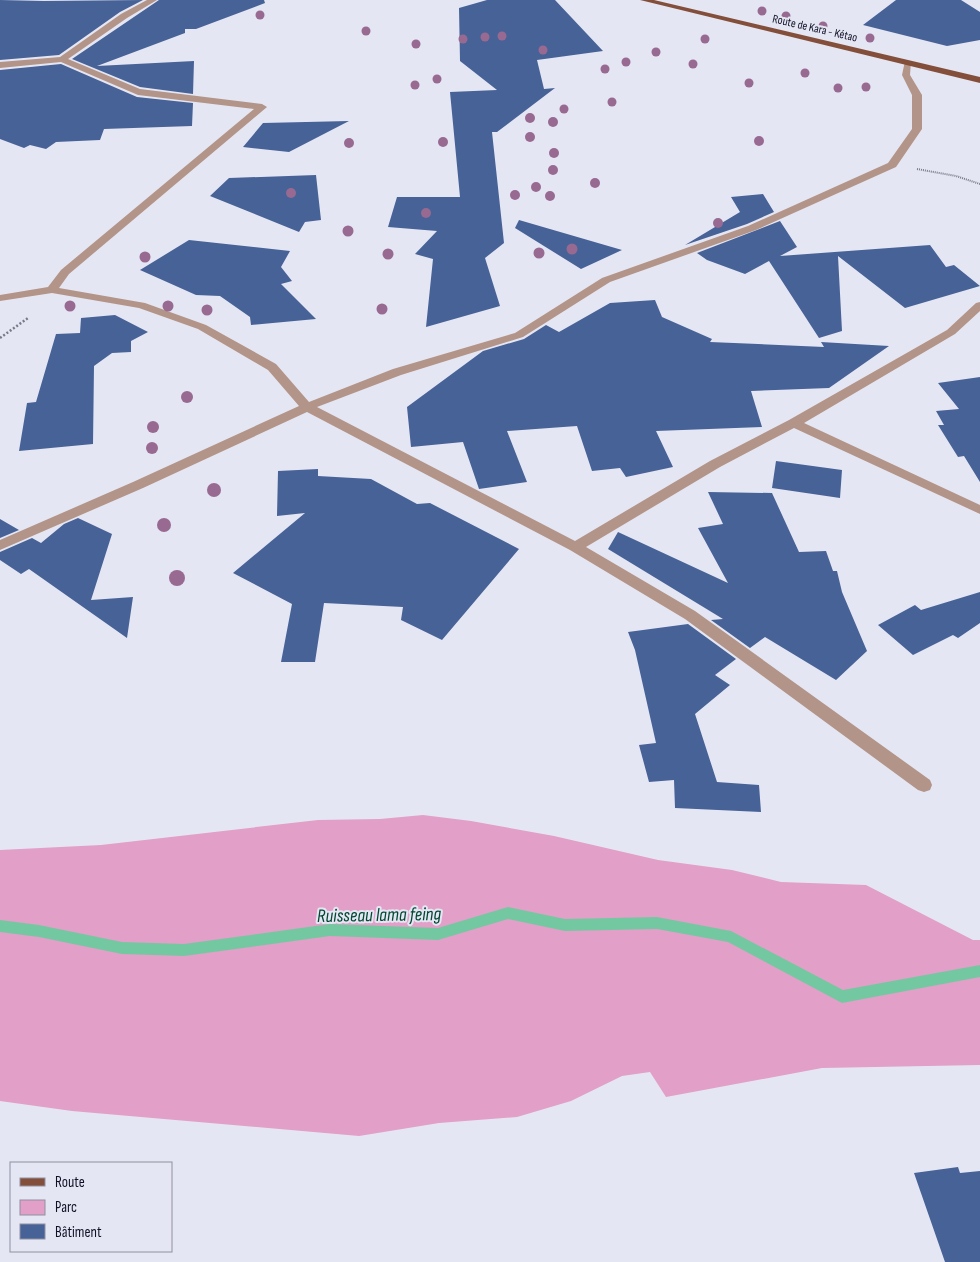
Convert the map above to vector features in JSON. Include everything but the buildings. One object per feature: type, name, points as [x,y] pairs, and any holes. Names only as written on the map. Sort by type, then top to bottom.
[{"type":"main road","name":"Route de Kara - Kétao","points":[[644,0],[980,80]]},
{"type":"street","points":[[62,59],[124,16],[154,0]]},
{"type":"street","points":[[0,65],[62,59],[138,92],[262,108],[65,272],[52,290]]},
{"type":"street","points":[[0,545],[138,485],[307,407],[397,372],[519,335],[606,280],[752,228],[892,165],[917,129],[917,95],[906,75],[908,63]]},
{"type":"street","points":[[0,298],[52,290],[141,305],[202,327],[272,367],[307,407],[575,547],[690,615],[924,785]]},
{"type":"street","points":[[575,547],[714,464],[794,423],[951,332],[980,304]]},
{"type":"street","points":[[794,423],[980,510]]},
{"type":"path","points":[[892,165],[956,176],[980,184]]},
{"type":"green space","points":[[423,815],[471,821],[554,836],[658,860],[732,870],[781,882],[866,885],[973,940],[980,940],[980,1065],[822,1068],[666,1097],[650,1072],[622,1076],[571,1101],[517,1117],[439,1123],[359,1136],[72,1111],[0,1101],[0,850],[101,845],[318,820],[380,819]]},
{"type":"waterway","name":"Ruisseau lama feing","points":[[0,926],[39,931],[122,948],[184,950],[330,930],[438,934],[508,913],[565,925],[657,923],[731,937],[842,997],[980,971]]}]
